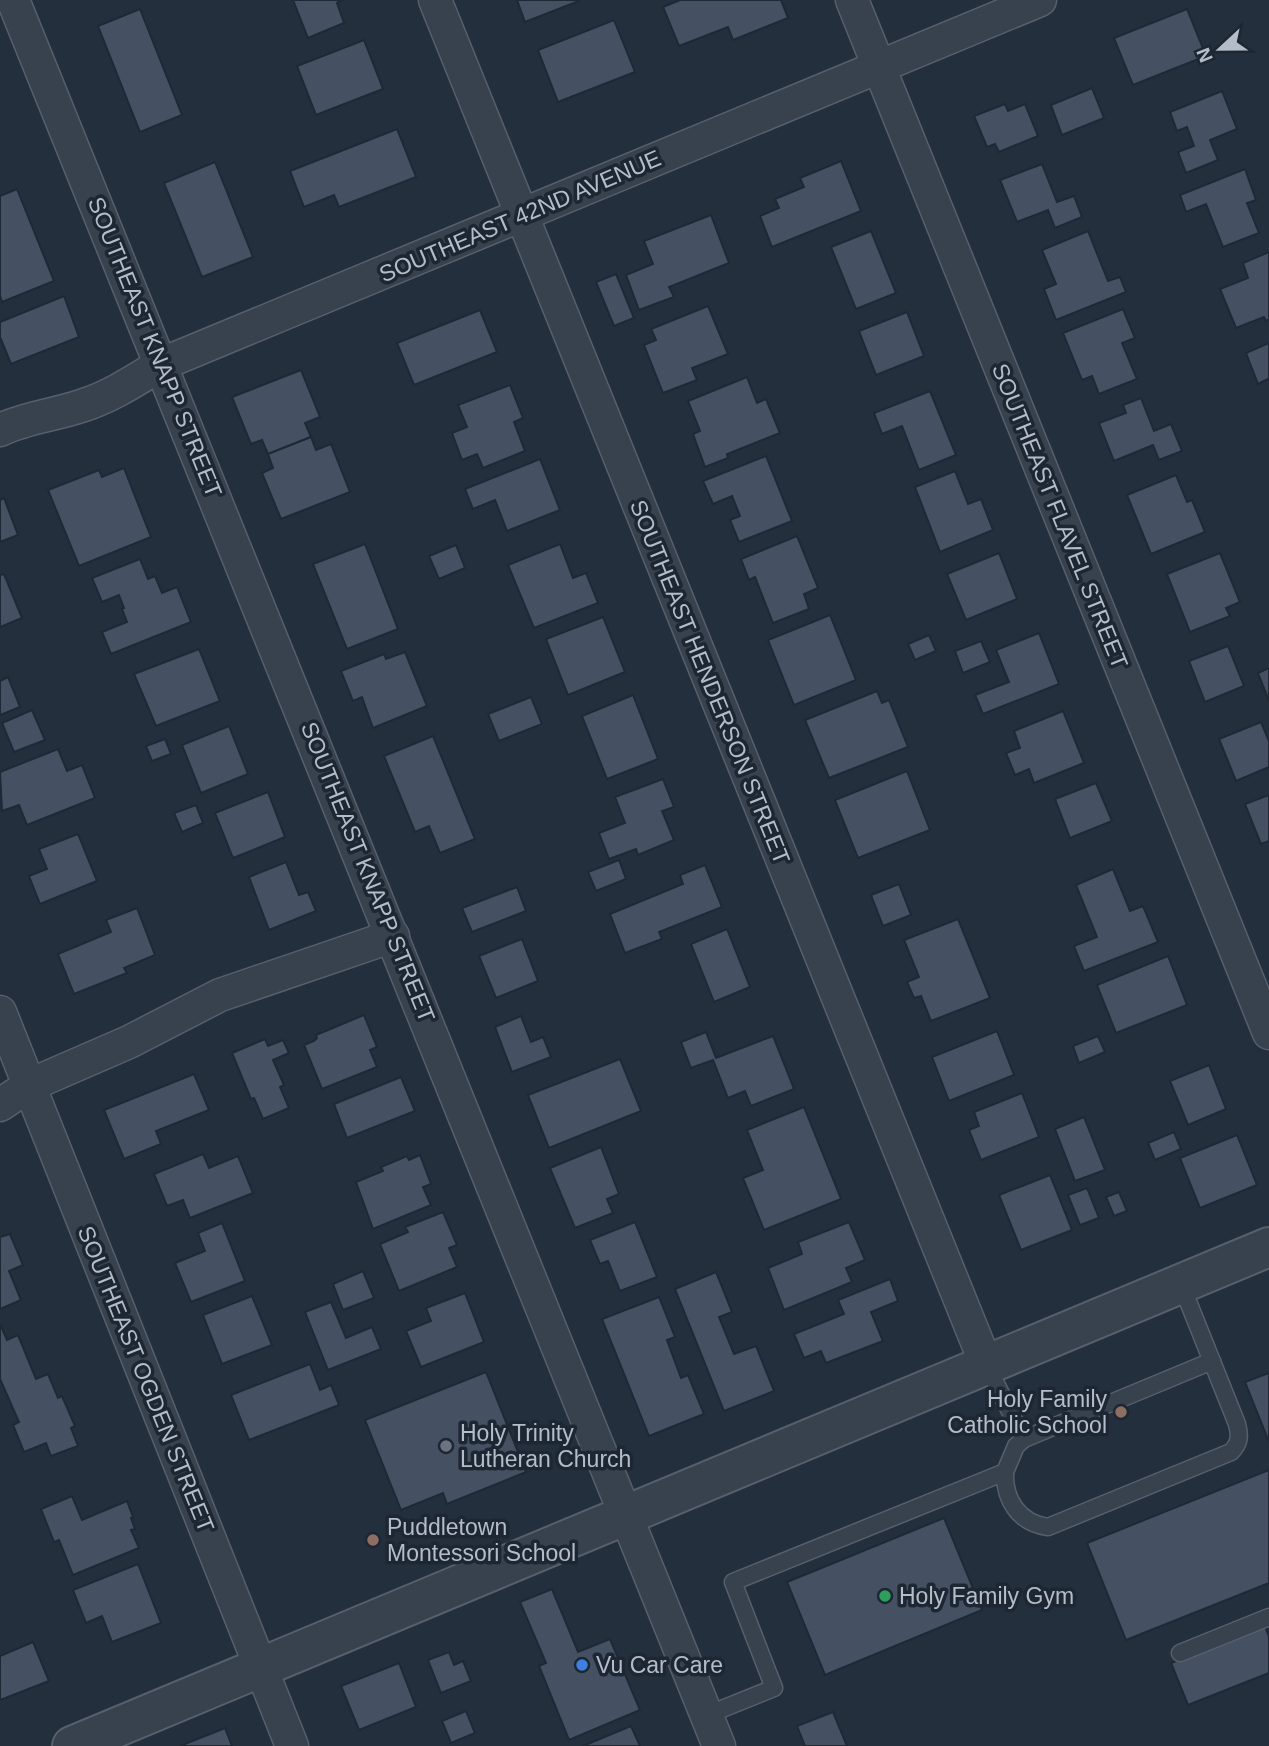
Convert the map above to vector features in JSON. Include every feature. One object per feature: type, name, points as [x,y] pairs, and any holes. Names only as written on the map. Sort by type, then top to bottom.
[{"type":"street","name":"SOUTHEAST KNAPP STREET","points":[[13,0],[719,1746]]},
{"type":"street","name":"SOUTHEAST HENDERSON STREET","points":[[435,0],[986,1364]]},
{"type":"street","name":"SOUTHEAST FLAVEL STREET","points":[[852,0],[1269,1032]]},
{"type":"street","name":"SOUTHEAST 42ND AVENUE","points":[[0,430],[30,418],[83,406],[109,396],[162,364],[1040,0]]},
{"type":"street","points":[[0,1105],[30,1085],[129,1042],[220,995],[393,936]]},
{"type":"street","name":"SOUTHEAST OGDEN STREET","points":[[0,1012],[292,1746]]},
{"type":"street","points":[[72,1746],[1269,1247]]},
{"type":"lane","points":[[1181,1284],[1212,1361],[1237,1424],[1240,1436],[1237,1445],[1231,1452],[1048,1527],[1036,1525],[1021,1516],[1013,1507],[1004,1487],[1005,1472],[1016,1446],[1024,1439],[1212,1361]]},
{"type":"lane","points":[[986,1364],[1024,1439]]},
{"type":"lane","points":[[707,1715],[775,1688],[733,1582],[1005,1472]]},
{"type":"lane","points":[[1180,1653],[1269,1617]]},
{"type":"building","points":[[293,0],[342,0],[337,3],[344,23],[308,38]]},
{"type":"building","points":[[517,0],[579,0],[579,1],[525,22]]},
{"type":"building","points":[[680,0],[781,0],[788,18],[733,40],[728,27],[679,46],[663,7]]},
{"type":"building","points":[[140,9],[182,115],[140,132],[98,26]]},
{"type":"building","points":[[1187,9],[1206,56],[1133,85],[1114,38]]},
{"type":"building","points":[[614,20],[635,72],[558,102],[538,50]]},
{"type":"building","points":[[364,40],[383,89],[316,115],[297,66]]},
{"type":"building","points":[[1092,88],[1104,118],[1062,135],[1051,105]]},
{"type":"building","points":[[1222,91],[1237,129],[1210,140],[1218,160],[1186,173],[1178,152],[1194,146],[1187,127],[1177,131],[1170,112]]},
{"type":"building","points":[[1005,104],[1008,111],[1025,104],[1038,136],[999,152],[995,144],[987,147],[974,116]]},
{"type":"building","points":[[397,129],[416,177],[339,207],[334,195],[304,207],[290,171]]},
{"type":"building","points":[[841,161],[861,211],[772,247],[760,216],[779,208],[775,199],[804,187],[800,178]]},
{"type":"building","points":[[215,162],[253,257],[202,277],[164,183]]},
{"type":"building","points":[[1042,164],[1057,202],[1074,196],[1082,217],[1055,228],[1048,210],[1017,222],[1000,180]]},
{"type":"building","points":[[1245,169],[1256,200],[1247,203],[1259,233],[1223,247],[1206,204],[1186,212],[1180,195]]},
{"type":"building","points":[[17,189],[54,281],[2,302],[0,196]]},
{"type":"building","points":[[711,215],[729,263],[669,287],[674,297],[639,310],[626,275],[653,264],[644,241]]},
{"type":"building","points":[[871,231],[896,293],[856,309],[831,247]]},
{"type":"building","points":[[1088,231],[1108,281],[1120,277],[1126,292],[1056,320],[1044,289],[1056,284],[1042,250]]},
{"type":"building","points":[[1269,252],[1269,319],[1266,321],[1264,317],[1236,328],[1220,289],[1248,278],[1243,263]]},
{"type":"building","points":[[616,274],[634,318],[614,326],[596,282]]},
{"type":"building","points":[[64,296],[79,337],[11,364],[0,337],[0,322]]},
{"type":"building","points":[[708,306],[728,354],[692,368],[697,380],[663,393],[644,345],[656,340],[651,329]]},
{"type":"building","points":[[1123,309],[1135,338],[1122,343],[1137,379],[1099,394],[1092,376],[1082,380],[1063,333]]},
{"type":"building","points":[[480,310],[497,352],[414,385],[397,343]]},
{"type":"building","points":[[907,312],[924,356],[876,375],[859,331]]},
{"type":"building","points":[[1269,343],[1269,382],[1268,379],[1258,384],[1246,353]]},
{"type":"building","points":[[301,370],[320,417],[305,423],[311,437],[268,454],[262,440],[251,444],[232,397]]},
{"type":"building","points":[[747,377],[757,403],[766,399],[780,433],[727,454],[728,458],[705,467],[693,434],[700,431],[688,401]]},
{"type":"building","points":[[510,385],[523,418],[514,422],[525,451],[483,468],[477,454],[462,460],[452,433],[467,427],[458,405]]},
{"type":"building","points":[[930,391],[956,455],[919,470],[902,426],[882,434],[874,413]]},
{"type":"building","points":[[1141,398],[1154,431],[1171,424],[1182,451],[1159,460],[1153,445],[1114,461],[1099,423],[1126,413],[1123,405]]},
{"type":"building","points":[[311,437],[316,450],[331,444],[350,492],[281,519],[262,473],[273,468],[268,454]]},
{"type":"building","points":[[766,456],[792,521],[739,542],[730,520],[740,516],[732,496],[713,504],[703,481]]},
{"type":"building","points":[[540,459],[560,510],[507,531],[495,500],[473,509],[465,489]]},
{"type":"building","points":[[124,468],[151,537],[79,566],[48,490],[99,470],[102,477]]},
{"type":"building","points":[[955,471],[968,504],[981,499],[993,530],[940,552],[915,487]]},
{"type":"building","points":[[1176,475],[1187,502],[1192,500],[1205,532],[1151,554],[1127,495]]},
{"type":"building","points":[[4,498],[18,535],[0,542],[0,500]]},
{"type":"building","points":[[797,536],[818,588],[804,594],[809,609],[773,623],[755,577],[749,580],[741,559]]},
{"type":"building","points":[[365,544],[398,629],[347,649],[313,564]]},
{"type":"building","points":[[560,544],[573,578],[586,573],[598,603],[534,628],[508,565]]},
{"type":"building","points":[[456,545],[465,568],[439,579],[429,556]]},
{"type":"building","points":[[999,553],[1017,599],[966,620],[947,574]]},
{"type":"building","points":[[1220,553],[1240,602],[1226,608],[1230,616],[1190,632],[1167,574]]},
{"type":"building","points":[[140,559],[148,579],[155,576],[162,593],[177,587],[191,622],[111,654],[102,632],[127,622],[122,609],[124,608],[119,595],[102,602],[92,578]]},
{"type":"building","points":[[4,574],[22,618],[0,627],[0,575]]},
{"type":"building","points":[[830,615],[856,680],[794,705],[768,640]]},
{"type":"building","points":[[603,617],[625,672],[568,695],[546,639]]},
{"type":"building","points":[[1039,633],[1059,684],[983,714],[975,695],[1009,682],[996,650]]},
{"type":"building","points":[[929,635],[936,651],[915,660],[908,644]]},
{"type":"building","points":[[981,641],[990,662],[963,673],[955,651]]},
{"type":"building","points":[[1228,646],[1244,686],[1205,702],[1189,661]]},
{"type":"building","points":[[199,649],[220,701],[156,726],[134,674]]},
{"type":"building","points":[[405,652],[427,706],[373,728],[362,697],[353,701],[341,671],[384,654],[386,659]]},
{"type":"building","points":[[1269,668],[1269,701],[1258,673]]},
{"type":"building","points":[[8,677],[20,707],[0,715],[0,681]]},
{"type":"building","points":[[877,691],[882,703],[889,700],[908,747],[829,778],[805,720]]},
{"type":"building","points":[[633,695],[658,759],[607,779],[582,716]]},
{"type":"building","points":[[531,697],[542,724],[499,741],[488,714]]},
{"type":"building","points":[[32,710],[45,740],[14,752],[2,723]]},
{"type":"building","points":[[1063,711],[1084,763],[1034,783],[1029,769],[1015,775],[1006,753],[1020,748],[1014,731]]},
{"type":"building","points":[[1261,722],[1269,741],[1269,767],[1236,781],[1219,739]]},
{"type":"building","points":[[229,726],[248,774],[201,793],[182,745]]},
{"type":"building","points":[[433,736],[475,839],[440,853],[429,826],[415,832],[384,756]]},
{"type":"building","points":[[165,739],[171,754],[152,761],[146,746]]},
{"type":"building","points":[[58,749],[67,771],[82,765],[95,798],[27,825],[19,805],[2,811],[0,772]]},
{"type":"building","points":[[907,771],[930,830],[858,858],[835,800]]},
{"type":"building","points":[[663,779],[674,807],[662,811],[674,840],[638,855],[636,849],[609,859],[599,833],[625,823],[615,797]]},
{"type":"building","points":[[1096,783],[1112,821],[1070,838],[1055,799]]},
{"type":"building","points":[[268,792],[285,837],[233,858],[215,813]]},
{"type":"building","points":[[1269,795],[1269,841],[1261,844],[1245,804]]},
{"type":"building","points":[[196,805],[203,823],[182,832],[174,813]]},
{"type":"building","points":[[78,834],[97,881],[40,904],[29,876],[47,869],[39,849]]},
{"type":"building","points":[[619,860],[626,879],[596,891],[588,872]]},
{"type":"building","points":[[286,862],[299,895],[308,892],[316,911],[269,930],[249,877]]},
{"type":"building","points":[[705,865],[722,907],[659,932],[662,939],[625,953],[610,914],[683,884],[680,875]]},
{"type":"building","points":[[1113,869],[1130,911],[1143,906],[1158,942],[1084,971],[1074,946],[1097,937],[1076,885]]},
{"type":"building","points":[[899,884],[911,915],[883,926],[871,895]]},
{"type":"building","points":[[517,887],[526,911],[472,932],[462,908]]},
{"type":"building","points":[[137,908],[155,955],[124,968],[127,973],[74,994],[58,954],[111,932],[106,920]]},
{"type":"building","points":[[958,919],[990,998],[931,1021],[921,996],[914,998],[907,982],[919,977],[904,940]]},
{"type":"building","points":[[727,929],[750,987],[714,1002],[691,944]]},
{"type":"building","points":[[522,939],[538,981],[496,998],[479,956]]},
{"type":"building","points":[[1168,956],[1187,1005],[1116,1033],[1097,985]]},
{"type":"building","points":[[364,1015],[377,1047],[370,1050],[377,1067],[322,1089],[304,1045],[314,1041],[316,1035]]},
{"type":"building","points":[[521,1016],[531,1042],[543,1037],[551,1057],[512,1072],[495,1027]]},
{"type":"building","points":[[997,1031],[1014,1075],[949,1101],[932,1057]]},
{"type":"building","points":[[706,1032],[716,1058],[773,1036],[794,1089],[751,1106],[745,1091],[728,1098],[713,1060],[691,1068],[681,1042]]},
{"type":"building","points":[[1098,1036],[1105,1052],[1079,1063],[1073,1046]]},
{"type":"building","points":[[265,1039],[268,1046],[283,1040],[289,1053],[273,1060],[284,1085],[280,1087],[289,1108],[263,1119],[254,1098],[251,1099],[232,1053]]},
{"type":"building","points":[[620,1059],[641,1111],[549,1148],[528,1095]]},
{"type":"building","points":[[1209,1065],[1226,1109],[1188,1125],[1170,1081]]},
{"type":"building","points":[[194,1074],[209,1110],[156,1131],[161,1144],[124,1159],[104,1110]]},
{"type":"building","points":[[401,1077],[415,1111],[347,1138],[334,1104]]},
{"type":"building","points":[[1022,1093],[1039,1137],[981,1160],[969,1130],[979,1126],[974,1112]]},
{"type":"building","points":[[804,1107],[841,1199],[764,1230],[743,1178],[763,1170],[747,1130]]},
{"type":"building","points":[[1084,1117],[1105,1170],[1075,1181],[1055,1129]]},
{"type":"building","points":[[1174,1132],[1181,1149],[1155,1160],[1148,1143]]},
{"type":"building","points":[[1237,1135],[1257,1185],[1200,1208],[1180,1158]]},
{"type":"building","points":[[601,1147],[619,1194],[607,1199],[613,1213],[575,1228],[550,1168]]},
{"type":"building","points":[[203,1154],[209,1168],[238,1156],[253,1193],[190,1218],[183,1200],[167,1206],[154,1174]]},
{"type":"building","points":[[420,1155],[431,1184],[423,1187],[431,1205],[373,1229],[356,1182],[383,1171],[381,1167],[407,1156],[409,1160]]},
{"type":"building","points":[[1050,1175],[1072,1230],[1021,1250],[999,1195]]},
{"type":"building","points":[[1087,1188],[1099,1218],[1080,1225],[1068,1195]]},
{"type":"building","points":[[1119,1192],[1127,1211],[1114,1216],[1106,1197]]},
{"type":"building","points":[[443,1212],[457,1245],[449,1248],[457,1267],[399,1291],[380,1244],[408,1232],[405,1227]]},
{"type":"building","points":[[635,1222],[657,1277],[620,1291],[608,1261],[600,1264],[590,1240]]},
{"type":"building","points":[[849,1222],[865,1260],[846,1268],[852,1282],[784,1310],[768,1268],[802,1254],[798,1242]]},
{"type":"building","points":[[222,1223],[245,1281],[191,1302],[175,1263],[205,1251],[198,1233]]},
{"type":"building","points":[[10,1234],[23,1265],[9,1271],[21,1300],[0,1309],[0,1237]]},
{"type":"building","points":[[363,1271],[374,1298],[343,1310],[333,1284]]},
{"type":"building","points":[[716,1272],[732,1312],[719,1317],[734,1354],[756,1346],[774,1391],[724,1411],[675,1289]]},
{"type":"building","points":[[890,1279],[898,1301],[871,1312],[883,1341],[826,1363],[821,1351],[804,1358],[794,1334],[844,1314],[838,1300]]},
{"type":"building","points":[[465,1293],[484,1342],[421,1367],[406,1331],[431,1321],[426,1308]]},
{"type":"building","points":[[252,1296],[272,1345],[222,1364],[203,1315]]},
{"type":"building","points":[[659,1297],[675,1337],[667,1340],[681,1378],[688,1375],[704,1414],[649,1436],[602,1319]]},
{"type":"building","points":[[331,1302],[346,1338],[372,1327],[381,1349],[328,1370],[305,1312]]},
{"type":"building","points":[[0,1324],[7,1340],[18,1335],[36,1379],[48,1374],[58,1398],[62,1396],[75,1426],[71,1428],[78,1446],[51,1456],[46,1443],[24,1452],[13,1425],[19,1422],[0,1379]]},
{"type":"building","points":[[310,1364],[320,1390],[331,1385],[339,1405],[249,1440],[231,1395]]},
{"type":"building","name":"Holy Trinity Lutheran Church","points":[[486,1372],[526,1472],[447,1504],[443,1493],[401,1510],[365,1420]]},
{"type":"building","points":[[1269,1373],[1269,1442],[1245,1382]]},
{"type":"building","points":[[1269,1470],[1269,1583],[1126,1640],[1087,1543]]},
{"type":"building","points":[[72,1496],[82,1520],[127,1501],[135,1529],[131,1530],[139,1548],[73,1575],[59,1540],[54,1542],[41,1509]]},
{"type":"building","name":"Holy Family Gym","points":[[944,1518],[982,1610],[825,1675],[787,1582]]},
{"type":"building","points":[[138,1564],[161,1623],[112,1642],[102,1616],[86,1623],[73,1590]]},
{"type":"building","name":"Vu Car Care","points":[[552,1589],[578,1652],[610,1639],[640,1710],[569,1740],[539,1666],[546,1663],[520,1602]]},
{"type":"building","points":[[1265,1626],[1269,1637],[1269,1673],[1188,1705],[1171,1663]]},
{"type":"building","points":[[33,1642],[49,1681],[0,1700],[0,1656]]},
{"type":"building","points":[[449,1652],[454,1665],[463,1661],[471,1681],[441,1693],[428,1660]]},
{"type":"building","points":[[399,1663],[416,1707],[359,1730],[341,1686]]},
{"type":"building","points":[[466,1711],[475,1733],[451,1743],[442,1721]]},
{"type":"building","points":[[833,1712],[847,1746],[805,1746],[797,1726]]},
{"type":"building","points":[[631,1726],[640,1746],[583,1746]]},
{"type":"building","points":[[225,1728],[232,1746],[180,1746]]},
{"type":"place","name":"Holy Family Catholic School","points":[[1121,1412]]},
{"type":"place","name":"Holy Trinity Lutheran Church","points":[[446,1446]]},
{"type":"place","name":"Puddletown Montessori School","points":[[373,1540]]},
{"type":"place","name":"Holy Family Gym","points":[[885,1596]]},
{"type":"place","name":"Vu Car Care","points":[[582,1665]]}]
